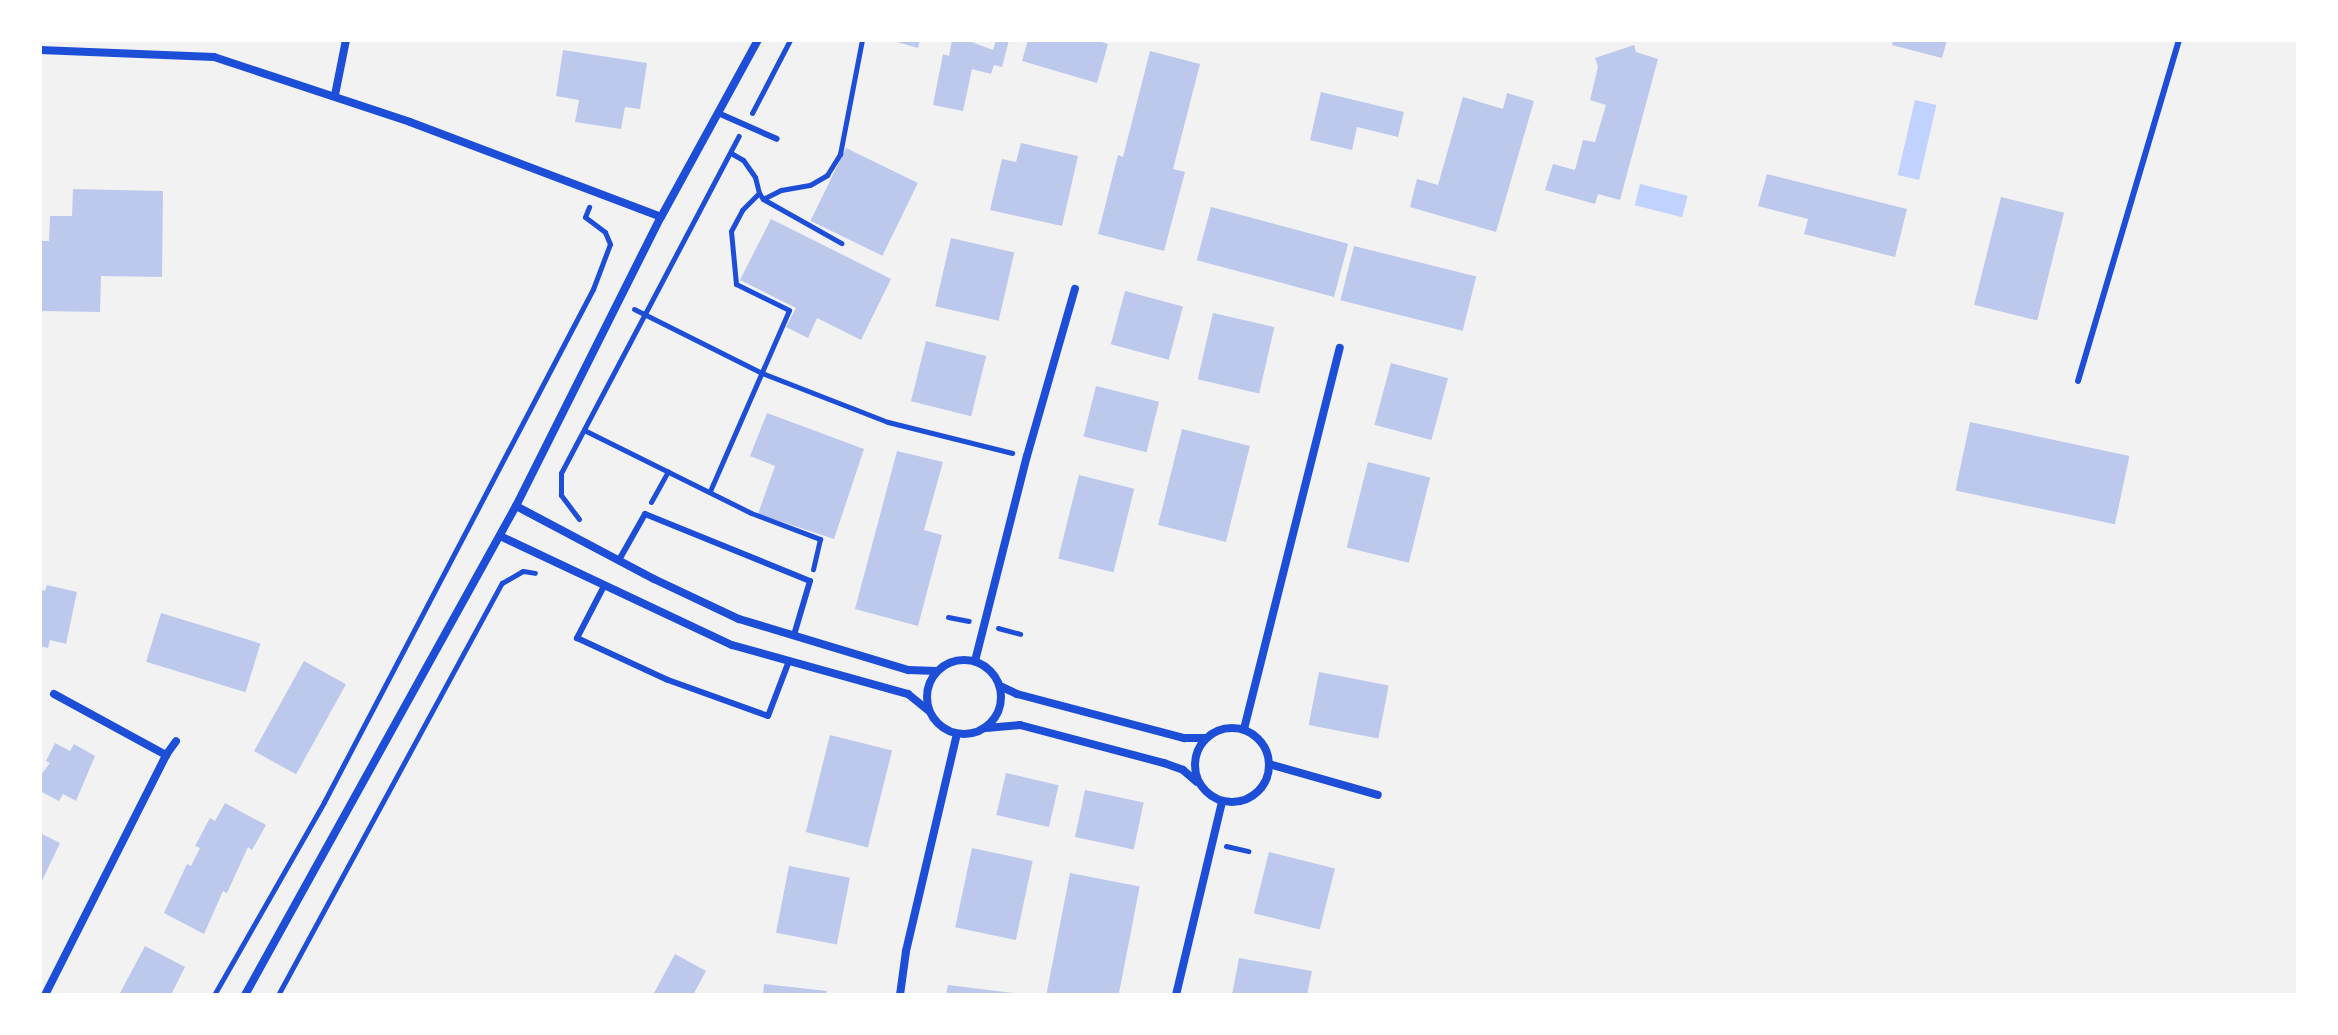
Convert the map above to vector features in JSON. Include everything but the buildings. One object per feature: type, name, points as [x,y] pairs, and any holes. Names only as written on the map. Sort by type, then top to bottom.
[{"type":"street","points":[[335,95],[346,40]]},
{"type":"street","points":[[245,995],[500,536],[661,217],[758,40]]},
{"type":"street","points":[[40,50],[214,57],[335,95],[661,217]]},
{"type":"street","points":[[975,661],[1027,456],[1075,289]]},
{"type":"street","points":[[1244,729],[1340,348]]},
{"type":"street","points":[[500,536],[732,645],[908,694],[936,721],[957,734],[1020,725],[1183,770],[1222,802],[1248,799],[1266,782],[1269,764],[1264,746],[1244,729],[1224,729],[1206,738],[1184,738],[1017,694],[1000,686],[986,666],[975,661],[955,661],[937,671],[908,670],[739,619],[516,506]]},
{"type":"street","points":[[929,711],[928,690],[937,671]]},
{"type":"street","points":[[985,729],[1001,705],[1000,686]]},
{"type":"street","points":[[54,694],[166,755]]},
{"type":"street","points":[[900,995],[906,951],[957,734]]},
{"type":"street","points":[[1199,783],[1195,759],[1206,738]]},
{"type":"street","points":[[45,995],[166,755],[176,741]]},
{"type":"street","points":[[1269,764],[1378,795]]},
{"type":"street","points":[[1176,995],[1222,802]]},
{"type":"lane","points":[[2078,381],[2179,40]]},
{"type":"lane","points":[[718,113],[777,139]]},
{"type":"lane","points":[[619,560],[645,514],[810,581],[794,635]]},
{"type":"lane","points":[[604,586],[577,638],[668,680],[768,716],[789,661]]},
{"type":"path","points":[[580,517],[561,495],[561,473],[790,40]]},
{"type":"path","points":[[763,199],[781,190],[810,185],[827,175],[834,165],[847,124],[862,40]]},
{"type":"path","points":[[731,153],[743,160],[755,177],[763,199],[841,243]]},
{"type":"path","points":[[710,491],[789,310],[736,284],[731,259],[731,231],[742,210],[759,193]]},
{"type":"path","points":[[214,995],[324,802],[593,289],[610,244],[605,232],[585,217]]},
{"type":"path","points":[[646,314],[762,373],[888,422],[1027,456]]},
{"type":"path","points":[[584,430],[751,513],[820,539],[810,581]]},
{"type":"path","points":[[645,514],[668,471]]},
{"type":"path","points":[[278,995],[502,583],[523,571],[547,576]]},
{"type":"water","points":[[1915,100],[1936,105],[1919,180],[1898,175]]},
{"type":"water","points":[[1640,184],[1688,196],[1682,217],[1635,205]]}]
